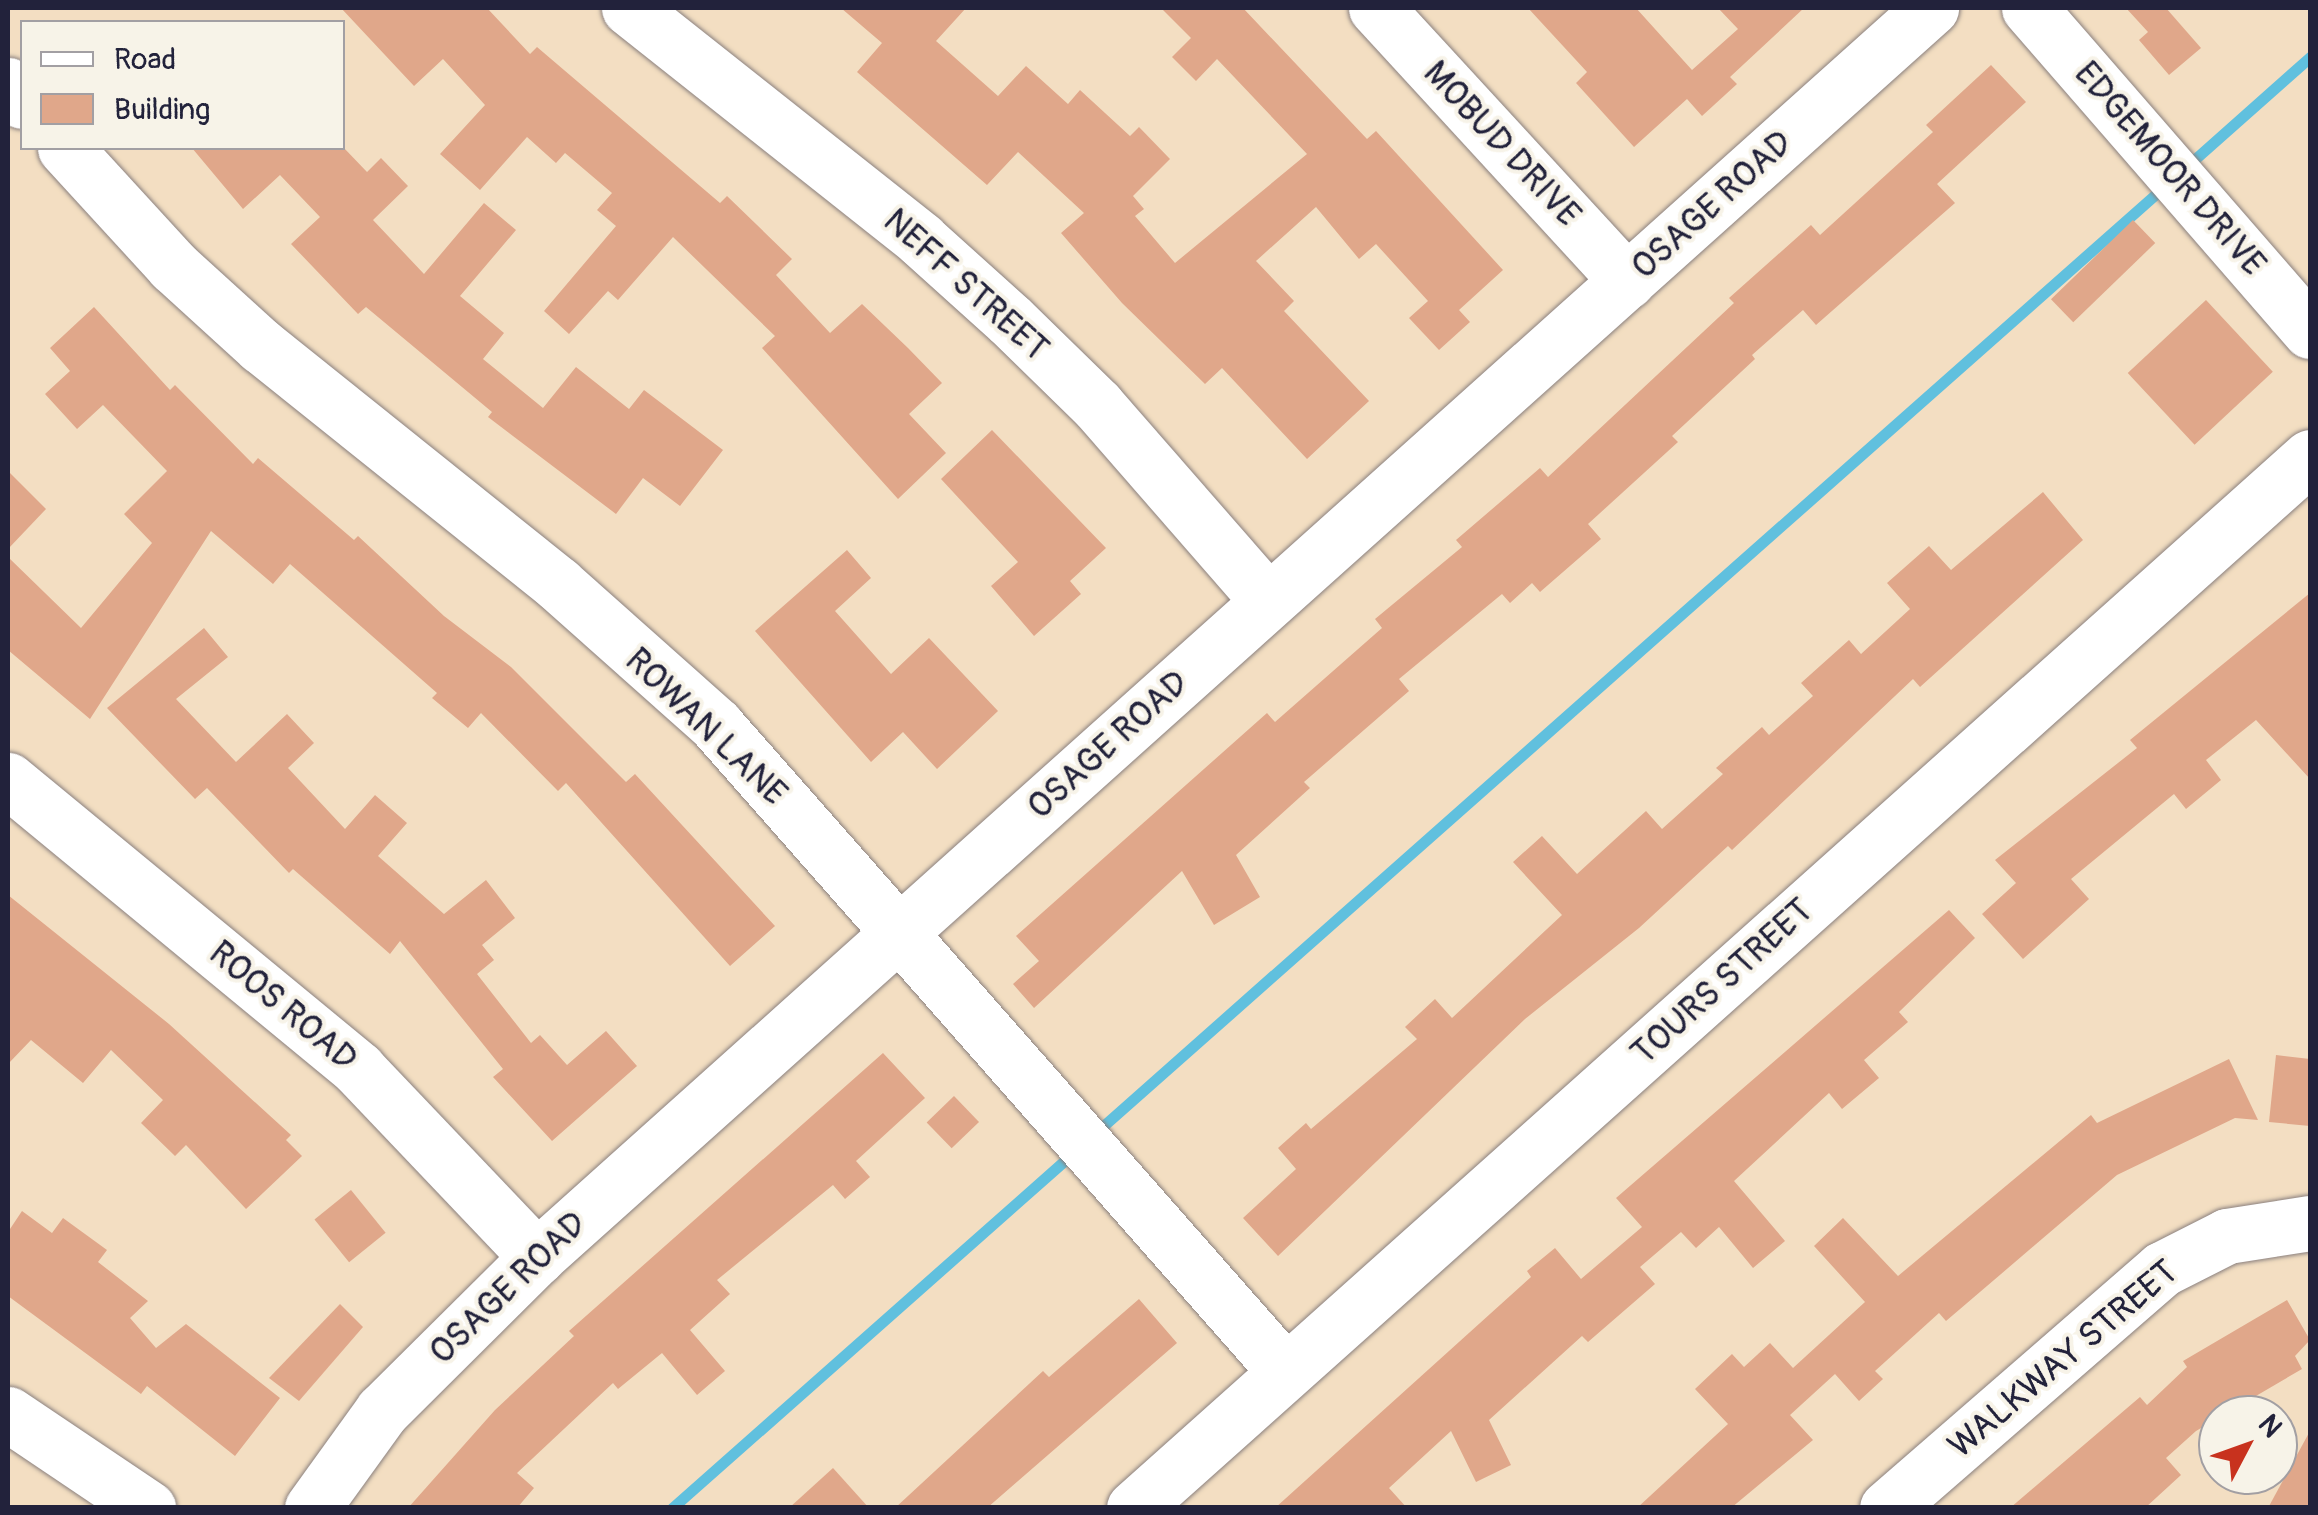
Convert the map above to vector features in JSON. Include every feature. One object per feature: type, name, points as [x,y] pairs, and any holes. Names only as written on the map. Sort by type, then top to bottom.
[{"type":"street","name":"NEFF STREET","points":[[629,8],[920,239],[1010,320],[1098,405],[1268,600]]},
{"type":"street","name":"MOBUD DRIVE","points":[[1376,8],[1627,281]]},
{"type":"street","name":"OSAGE ROAD","points":[[312,1508],[382,1411],[537,1257],[1932,8]]},
{"type":"street","name":"EDGEMOOR DRIVE","points":[[2029,8],[2310,330]]},
{"type":"street","name":"ROWAN LANE","points":[[67,150],[174,266],[261,346],[558,584],[716,726],[1286,1371]]},
{"type":"street","name":"TOURS STREET","points":[[1134,1508],[2310,457]]},
{"type":"street","name":"ROOS ROAD","points":[[8,780],[358,1069],[537,1257]]},
{"type":"street","name":"WALKWAY STREET","points":[[1887,1508],[2162,1269],[2227,1236],[2310,1223]]},
{"type":"street","points":[[8,1414],[148,1508]]},
{"type":"building","points":[[341,8],[487,8],[530,54],[537,47],[720,203],[727,196],[792,259],[776,275],[830,333],[862,304],[908,348],[942,383],[909,414],[946,453],[898,499],[762,348],[775,336],[673,237],[618,300],[608,291],[569,334],[544,311],[616,226],[597,210],[612,193],[565,153],[556,163],[527,137],[480,190],[440,154],[485,105],[443,59],[414,86]]},
{"type":"building","points":[[841,8],[966,8],[936,41],[998,96],[1026,66],[1068,104],[1080,90],[1130,136],[1139,127],[1170,159],[1133,196],[1144,209],[1135,216],[1175,263],[1307,154],[1217,59],[1196,81],[1172,57],[1191,38],[1161,8],[1243,8],[1367,139],[1376,131],[1503,270],[1459,310],[1470,322],[1439,350],[1409,318],[1428,301],[1376,244],[1359,259],[1316,207],[1256,261],[1294,301],[1284,311],[1369,401],[1307,459],[1222,368],[1205,384],[1122,303],[1061,233],[1084,213],[1018,152],[987,185],[857,72],[882,43]]},
{"type":"building","points":[[1528,8],[1636,8],[1692,70],[1738,29],[1718,8],[1804,8],[1730,77],[1737,84],[1702,116],[1687,99],[1634,147],[1576,83],[1587,72]]},
{"type":"building","points":[[2126,8],[2166,8],[2201,48],[2169,75],[2139,40],[2148,32]]},
{"type":"building","points":[[1991,65],[2026,102],[1937,184],[1955,203],[1816,325],[1803,310],[1752,355],[1755,359],[1672,436],[1678,442],[1588,524],[1601,539],[1540,592],[1532,583],[1510,603],[1502,594],[1399,679],[1409,691],[1304,782],[1310,788],[1236,855],[1260,897],[1214,925],[1182,871],[1034,1008],[1013,984],[1039,961],[1016,936],[1267,713],[1275,722],[1382,628],[1375,619],[1462,547],[1456,540],[1540,468],[1548,477],[1734,303],[1729,298],[1811,225],[1820,235],[1933,132],[1926,125]]},
{"type":"building","points":[[345,149],[367,172],[381,158],[408,186],[373,220],[424,274],[484,203],[516,230],[460,296],[504,333],[483,359],[543,408],[576,367],[629,409],[644,390],[723,450],[680,506],[643,478],[616,514],[488,417],[492,412],[366,307],[358,314],[291,244],[320,217],[280,175],[243,209],[194,150]]},
{"type":"building","points":[[2133,220],[2155,243],[2073,322],[2051,299]]},
{"type":"building","points":[[2206,300],[2273,372],[2195,445],[2128,373]]},
{"type":"building","points":[[94,307],[170,390],[175,385],[253,464],[258,458],[354,540],[358,536],[444,616],[511,667],[626,782],[635,774],[775,926],[730,966],[566,783],[558,791],[481,713],[468,728],[432,698],[437,693],[290,564],[273,584],[211,531],[90,719],[8,650],[8,557],[81,628],[152,543],[124,514],[167,471],[103,405],[77,429],[45,394],[70,371],[50,348]]},
{"type":"building","points":[[992,430],[1106,548],[1070,581],[1081,594],[1034,636],[991,586],[1018,562],[941,479]]},
{"type":"building","points":[[8,471],[46,509],[8,549]]},
{"type":"building","points":[[2043,492],[2083,540],[1920,687],[1913,679],[1732,850],[1728,846],[1639,928],[1525,1019],[1278,1256],[1243,1218],[1296,1169],[1278,1148],[1306,1123],[1311,1129],[1417,1039],[1405,1027],[1435,999],[1452,1018],[1562,915],[1513,862],[1542,836],[1577,874],[1646,811],[1662,829],[1723,774],[1716,768],[1762,727],[1769,735],[1813,696],[1801,683],[1849,640],[1861,654],[1910,609],[1887,583],[1929,546],[1951,570]]},
{"type":"building","points":[[847,550],[871,578],[835,611],[891,674],[929,638],[998,711],[937,769],[903,732],[871,762],[755,631]]},
{"type":"building","points":[[2310,593],[2310,779],[2256,720],[2206,760],[2221,780],[2186,809],[2174,794],[2071,879],[2089,899],[2023,959],[1982,914],[2016,883],[1995,860],[2137,748],[2130,740]]},
{"type":"building","points":[[204,628],[228,657],[176,699],[236,762],[287,714],[314,743],[288,768],[345,829],[375,795],[407,823],[378,856],[444,914],[486,880],[515,918],[482,945],[494,960],[477,974],[531,1043],[540,1035],[567,1065],[606,1031],[637,1066],[552,1141],[493,1077],[503,1069],[400,941],[390,954],[293,869],[289,873],[207,788],[195,799],[107,708]]},
{"type":"building","points":[[8,895],[169,1024],[291,1135],[286,1140],[302,1156],[246,1209],[186,1145],[175,1156],[141,1123],[163,1100],[111,1050],[83,1083],[31,1040],[8,1064]]},
{"type":"building","points":[[1949,910],[1975,938],[1899,1012],[1908,1022],[1864,1060],[1879,1078],[1842,1109],[1829,1093],[1734,1181],[1785,1241],[1753,1268],[1719,1227],[1696,1248],[1681,1232],[1640,1267],[1655,1284],[1588,1342],[1582,1336],[1489,1420],[1511,1465],[1476,1482],[1451,1431],[1389,1488],[1407,1508],[1275,1508],[1531,1277],[1527,1271],[1555,1248],[1581,1279],[1642,1227],[1616,1198]]},
{"type":"building","points":[[883,1053],[925,1098],[856,1161],[870,1177],[845,1199],[833,1185],[717,1280],[730,1294],[690,1330],[725,1371],[697,1395],[662,1353],[618,1389],[613,1383],[517,1473],[534,1488],[517,1508],[408,1508],[495,1410],[574,1336],[569,1331]]},
{"type":"building","points":[[2276,1055],[2310,1059],[2310,1126],[2269,1122]]},
{"type":"building","points":[[2229,1059],[2258,1120],[2235,1118],[2117,1175],[1946,1321],[1939,1313],[1875,1371],[1883,1379],[1859,1401],[1835,1374],[1790,1415],[1813,1440],[1731,1508],[1637,1508],[1728,1424],[1695,1389],[1732,1354],[1744,1367],[1770,1343],[1793,1368],[1865,1302],[1814,1246],[1843,1218],[1898,1276],[2091,1115],[2097,1123]]},
{"type":"building","points":[[954,1096],[979,1122],[952,1148],[927,1122]]},
{"type":"building","points":[[351,1190],[386,1233],[349,1262],[314,1220]]},
{"type":"building","points":[[22,1211],[52,1233],[63,1218],[107,1250],[98,1262],[148,1301],[130,1318],[156,1348],[186,1324],[280,1398],[235,1456],[147,1386],[141,1394],[8,1296],[8,1232]]},
{"type":"building","points":[[1139,1299],[1177,1343],[987,1508],[895,1508],[1043,1371],[1049,1377]]},
{"type":"building","points":[[2287,1300],[2310,1340],[2295,1356],[2302,1369],[2258,1395],[2198,1395],[2198,1430],[2166,1458],[2181,1475],[2145,1508],[2010,1508],[2140,1397],[2147,1405],[2187,1367],[2183,1361]]},
{"type":"building","points":[[340,1304],[363,1327],[299,1401],[269,1378]]},
{"type":"building","points":[[2310,1431],[2310,1508],[2268,1508],[2275,1495],[2298,1495],[2298,1453]]},
{"type":"building","points":[[833,1468],[869,1508],[789,1508]]},
{"type":"waterway","points":[[2186,167],[2310,57]]},
{"type":"waterway","points":[[1093,1135],[2165,186]]},
{"type":"waterway","points":[[672,1508],[1072,1154]]}]
